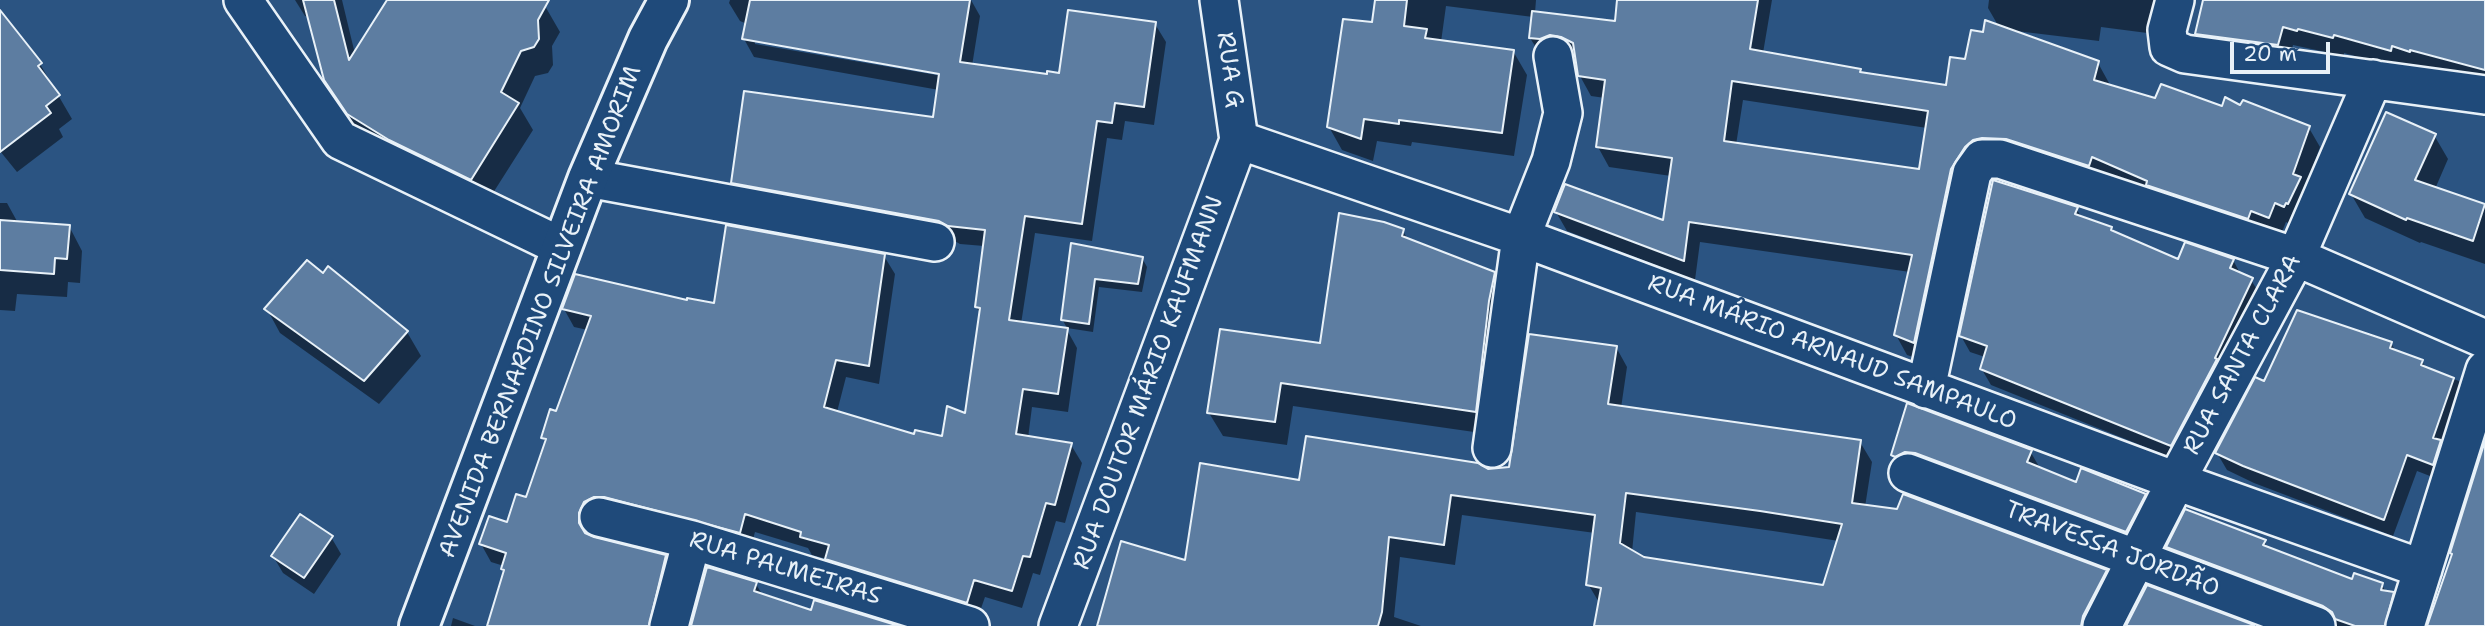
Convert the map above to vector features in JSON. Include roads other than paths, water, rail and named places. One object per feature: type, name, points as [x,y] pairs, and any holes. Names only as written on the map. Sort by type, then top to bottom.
[{"type":"main road","name":"AVENIDA BERNARDINO SILVEIRA AMORIM","points":[[419,626],[588,178],[648,39],[669,0]]},
{"type":"street","points":[[243,0],[340,140],[562,247]]},
{"type":"street","name":"RUA G","points":[[1219,0],[1239,140]]},
{"type":"street","points":[[2175,0],[2167,30],[2169,47],[2185,54],[2485,95]]},
{"type":"street","points":[[1492,448],[1521,237],[1550,161],[1563,113],[1553,56]]},
{"type":"street","name":"RUA SANTA CLARA","points":[[2102,626],[2296,257],[2373,79]]},
{"type":"street","name":"RUA MÁRIO ARNAUD SAMPAULO","points":[[1239,140],[1521,237],[1926,389],[2423,569]]},
{"type":"street","name":"RUA DOUTOR MÁRIO KAUFMANN","points":[[1058,626],[1239,140]]},
{"type":"street","points":[[1926,389],[1972,173],[1982,159],[2000,159],[2296,257],[2485,339]]},
{"type":"street","points":[[588,178],[934,242]]},
{"type":"street","points":[[2405,626],[2485,370]]},
{"type":"street","name":"TRAVESSA JORDÃO","points":[[1908,473],[2316,626]]},
{"type":"street","name":"RUA PALMEIRAS","points":[[599,517],[692,540],[970,626]]},
{"type":"street","points":[[669,626],[692,540]]}]
